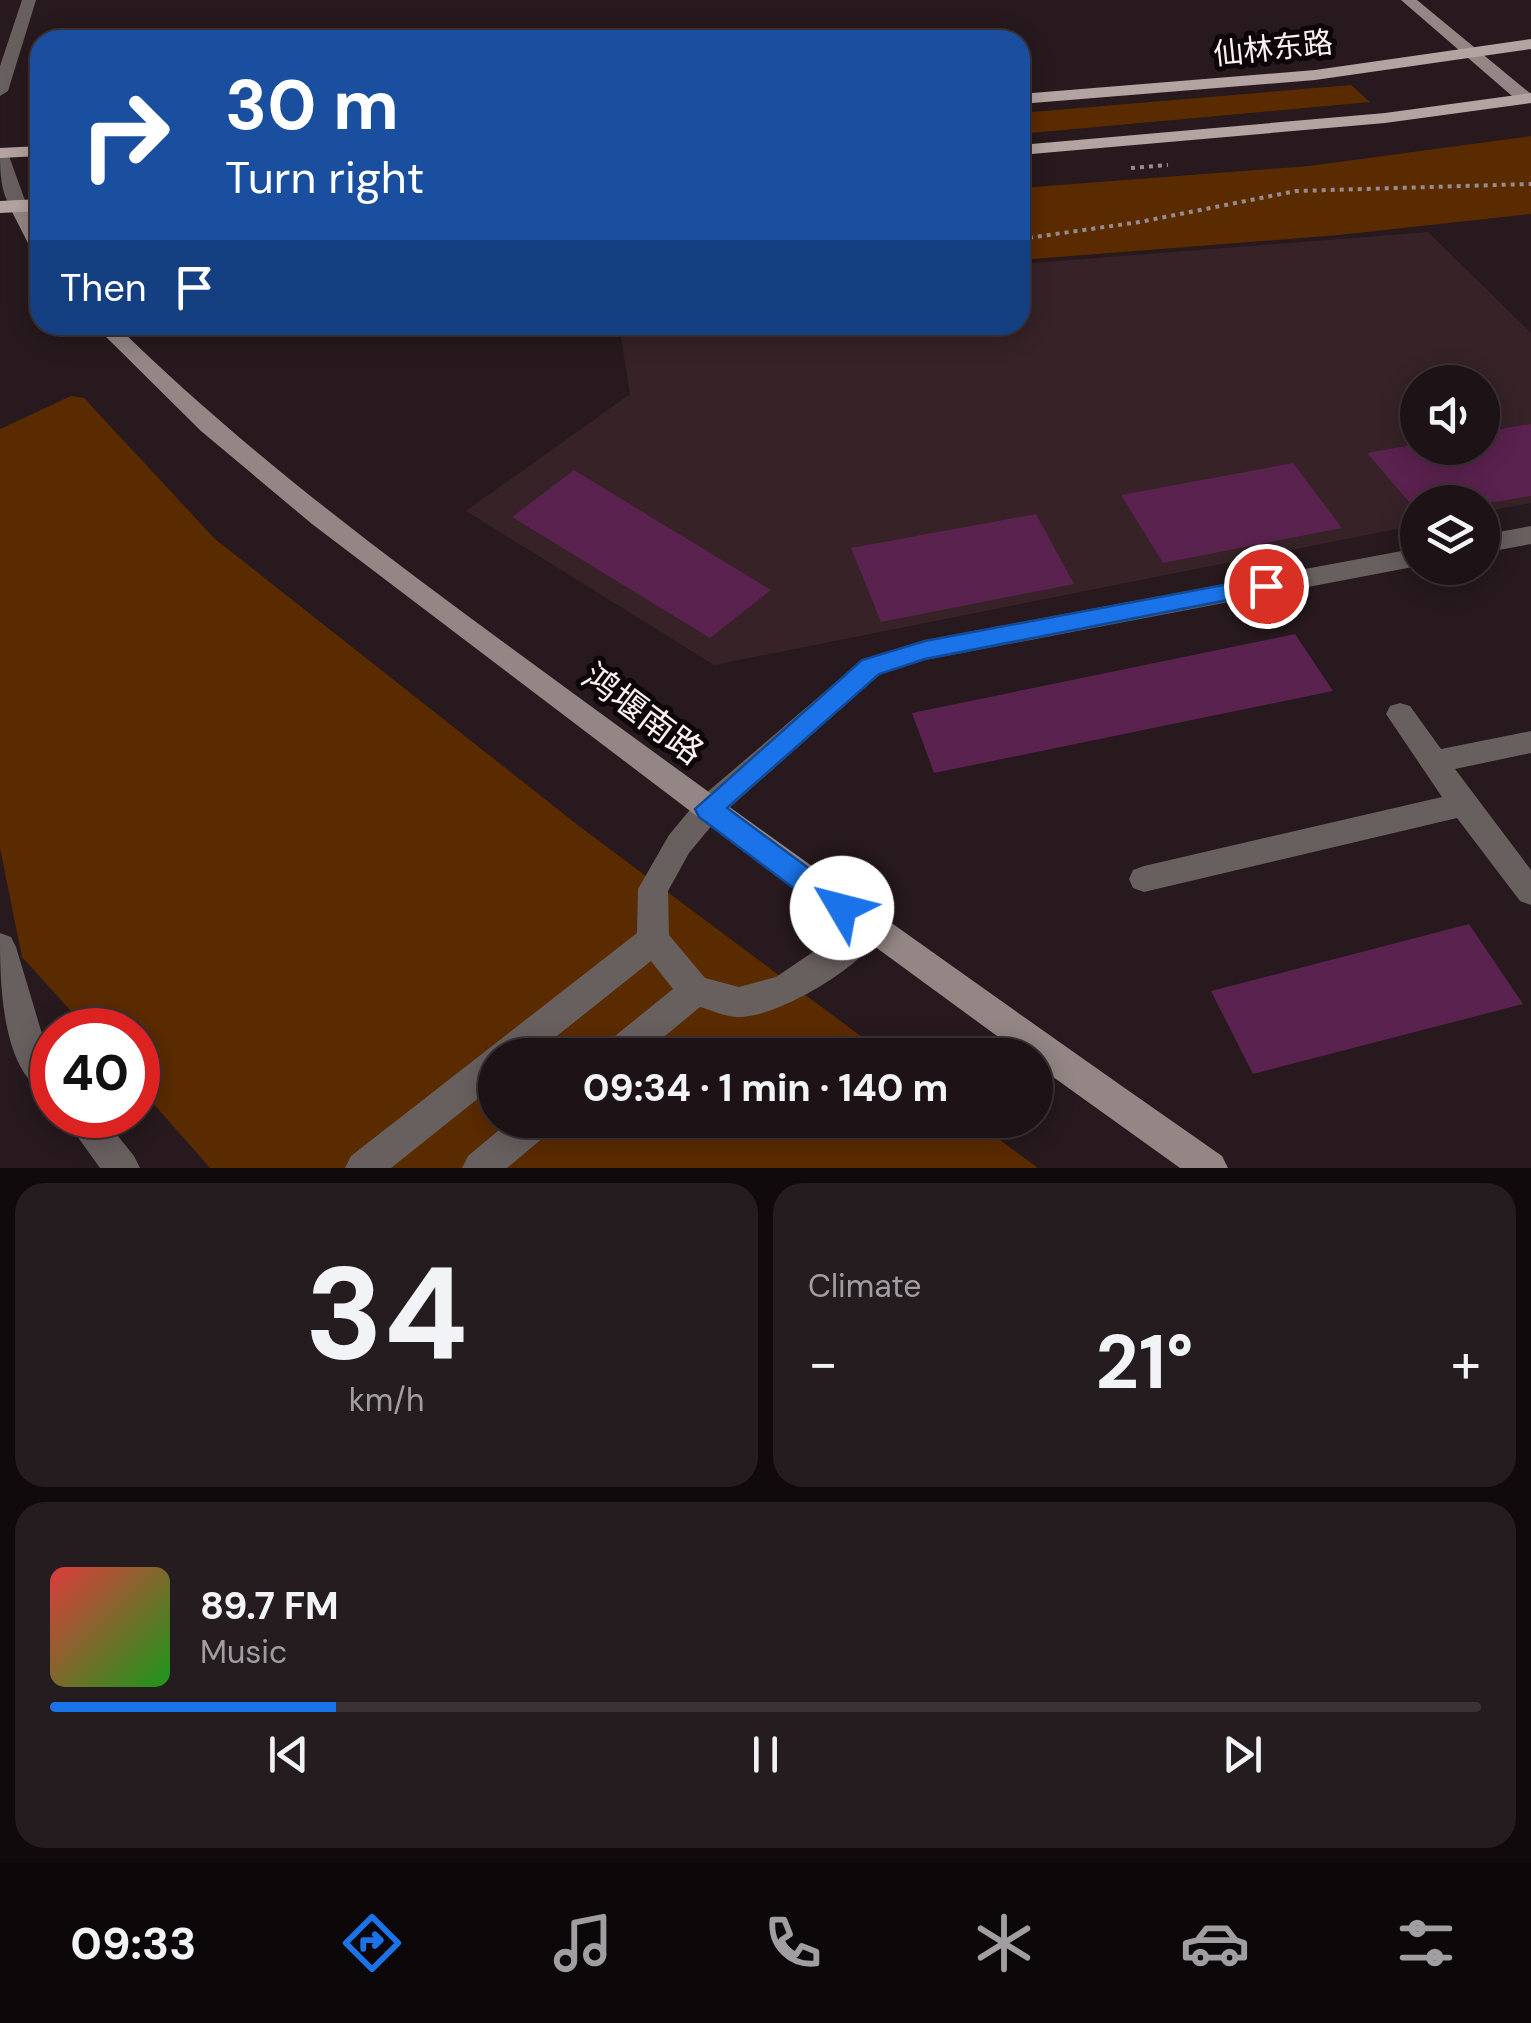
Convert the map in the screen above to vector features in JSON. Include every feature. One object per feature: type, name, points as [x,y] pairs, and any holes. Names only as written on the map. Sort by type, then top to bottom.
[{"type":"main road","name":"仙林东路","points":[[1030,98],[1315,75],[1531,44]]},
{"type":"main road","points":[[1030,149],[1385,118],[1528,98]]},
{"type":"main road","points":[[0,154],[30,151]]},
{"type":"street","points":[[0,90],[29,0]]},
{"type":"street","points":[[1408,0],[1528,98]]},
{"type":"street","points":[[0,154],[9,206],[30,233]]},
{"type":"street","name":"鸿堰南路","points":[[116,335],[197,420],[318,519],[869,928],[1210,1168]]},
{"type":"street","points":[[1500,541],[1531,535]]},
{"type":"street","points":[[869,928],[784,990],[739,1002],[695,992],[652,940],[652,890],[679,844],[708,809],[871,667],[925,650],[1400,560]]},
{"type":"street","points":[[1400,714],[1531,892]]},
{"type":"street","points":[[1434,762],[1531,742]]},
{"type":"street","points":[[1144,878],[1464,804]]},
{"type":"street","points":[[528,1038],[652,940]]},
{"type":"street","points":[[0,947],[30,1048]]},
{"type":"street","points":[[639,1038],[695,992]]},
{"type":"street","points":[[364,1168],[478,1077]]},
{"type":"street","points":[[98,1138],[122,1168]]},
{"type":"street","points":[[480,1168],[516,1138]]},
{"type":"path","points":[[1030,238],[1140,222],[1296,191],[1531,184]]},
{"type":"shaded area","points":[[1351,85],[1370,102],[1030,133],[1030,112]]},
{"type":"shaded area","points":[[1531,136],[1531,214],[1339,235],[1030,259],[1030,187],[1309,166]]},
{"type":"shaded area","points":[[1428,232],[1531,333],[1531,503],[1500,509],[1500,485],[1400,485],[1400,528],[714,665],[466,511],[630,394],[621,335],[1030,335],[1030,263]]},
{"type":"shaded area","points":[[71,396],[84,398],[215,539],[579,826],[863,1038],[478,1038],[478,1138],[997,1138],[1038,1168],[210,1168],[160,1111],[160,1008],[68,1008],[22,957],[0,848],[0,429]]},
{"type":"building","points":[[1531,424],[1531,496],[1500,501],[1500,485],[1400,485],[1400,492],[1367,453],[1400,447],[1400,465],[1500,465],[1500,429]]},
{"type":"building","points":[[1293,463],[1342,528],[1163,563],[1121,495]]},
{"type":"building","points":[[574,470],[771,590],[710,638],[512,517]]},
{"type":"building","points":[[1036,514],[1074,584],[881,622],[851,548]]},
{"type":"building","points":[[1295,634],[1333,691],[934,773],[912,713]]},
{"type":"building","points":[[1469,924],[1523,1004],[1253,1074],[1211,991]]},
{"type":"route","points":[[842,908],[708,809],[871,667],[925,650],[1266,586]]}]
